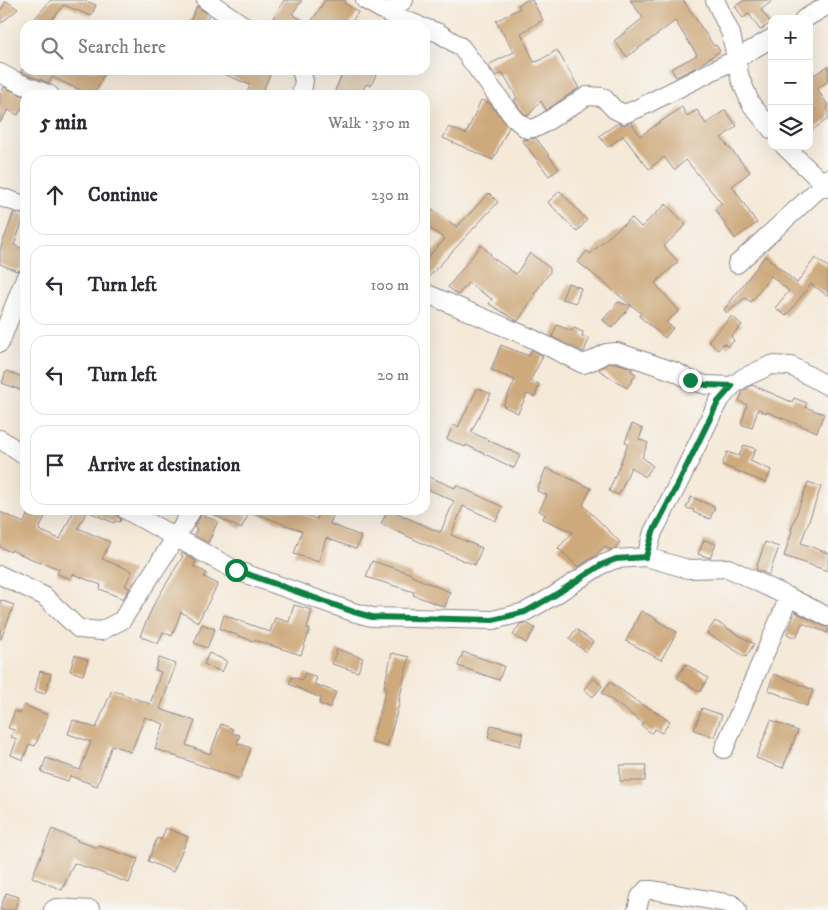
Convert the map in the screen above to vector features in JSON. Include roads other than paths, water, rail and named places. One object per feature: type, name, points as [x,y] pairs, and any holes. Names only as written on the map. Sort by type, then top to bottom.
[{"type":"street","points":[[206,0],[236,20]]},
{"type":"street","points":[[365,0],[406,20]]},
{"type":"street","points":[[388,13],[404,0]]},
{"type":"street","points":[[715,0],[731,34],[740,78],[752,104],[768,125]]},
{"type":"street","points":[[811,15],[828,5]]},
{"type":"street","points":[[430,30],[439,33],[461,47],[514,118],[527,129],[538,127],[587,96],[603,97],[614,109],[624,114],[736,59],[768,40]]},
{"type":"street","points":[[0,73],[37,90]]},
{"type":"street","points":[[302,75],[303,90]]},
{"type":"street","points":[[737,264],[827,184],[789,150]]},
{"type":"street","points":[[0,197],[20,203]]},
{"type":"street","points":[[0,343],[20,291]]},
{"type":"street","points":[[430,295],[531,338],[583,364],[606,353],[617,352],[676,372],[690,380],[706,385],[732,386]]},
{"type":"street","points":[[646,557],[653,532],[718,402],[732,386],[743,378],[771,365],[791,366],[828,386]]},
{"type":"street","points":[[0,439],[20,453]]},
{"type":"street","points":[[135,515],[236,570],[372,617],[493,620],[525,612],[601,565],[616,559],[646,557],[688,569],[728,568],[828,617]]},
{"type":"street","points":[[0,575],[44,596],[79,629],[101,631],[122,620],[189,515]]},
{"type":"street","points":[[724,749],[789,597]]},
{"type":"street","points":[[637,910],[640,897],[646,890],[732,904],[737,910]]},
{"type":"street","points":[[53,910],[56,908],[91,910]]}]
